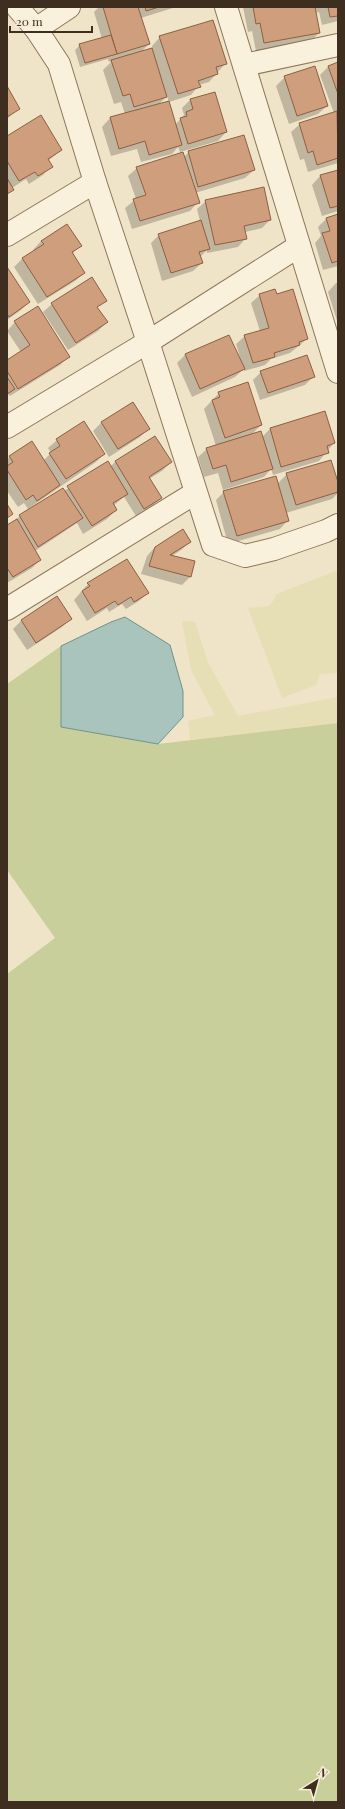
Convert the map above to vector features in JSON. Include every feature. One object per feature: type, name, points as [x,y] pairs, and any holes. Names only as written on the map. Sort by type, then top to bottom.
[{"type":"street","points":[[17,7],[36,29],[59,64],[95,182],[148,342],[195,493],[213,544],[245,556],[282,546],[326,531],[338,525]]},
{"type":"street","points":[[36,29],[69,7]]},
{"type":"street","points":[[226,7],[338,372]]},
{"type":"street","points":[[244,65],[338,45]]},
{"type":"street","points":[[7,235],[95,182]]},
{"type":"street","points":[[7,427],[148,342],[299,246]]},
{"type":"street","points":[[7,609],[195,493]]},
{"type":"shaded area","points":[[338,570],[338,673],[320,674],[316,685],[282,698],[248,608],[270,606],[277,594]]},
{"type":"shaded area","points":[[182,621],[195,622],[208,662],[238,716],[338,697],[338,723],[190,740],[188,721],[215,715],[191,670]]},
{"type":"green space","points":[[61,646],[61,727],[158,744],[338,723],[338,1802],[7,1802],[7,974],[55,938],[7,870],[7,684]]},
{"type":"water","points":[[125,617],[170,645],[183,691],[183,717],[158,744],[61,727],[61,646],[111,622]]},
{"type":"building","points":[[103,7],[138,7],[150,44],[117,54]]},
{"type":"building","points":[[145,7],[159,7],[146,11]]},
{"type":"building","points":[[253,7],[315,7],[320,33],[264,43],[260,23],[256,24]]},
{"type":"building","points":[[328,7],[338,7],[338,16],[330,17]]},
{"type":"building","points":[[213,20],[227,64],[216,67],[218,74],[198,81],[201,87],[178,94],[159,36]]},
{"type":"building","points":[[111,35],[117,54],[85,63],[79,44]]},
{"type":"building","points":[[152,48],[167,97],[134,107],[130,94],[123,96],[111,60]]},
{"type":"building","points":[[338,62],[338,94],[328,66]]},
{"type":"building","points":[[315,66],[328,106],[297,116],[284,76]]},
{"type":"building","points":[[7,86],[20,109],[7,117]]},
{"type":"building","points":[[215,92],[227,132],[188,144],[180,118],[187,116],[186,112],[193,109],[190,99]]},
{"type":"building","points":[[169,101],[182,145],[149,155],[145,141],[119,149],[110,117]]},
{"type":"building","points":[[337,111],[338,158],[317,165],[313,151],[308,153],[299,123]]},
{"type":"building","points":[[41,115],[62,150],[48,159],[53,167],[38,176],[35,172],[19,181],[7,161],[7,136]]},
{"type":"building","points":[[244,135],[255,170],[198,187],[188,151]]},
{"type":"building","points":[[183,152],[200,203],[140,221],[133,199],[146,195],[136,167]]},
{"type":"building","points":[[338,170],[338,206],[330,208],[320,175]]},
{"type":"building","points":[[7,178],[14,190],[7,194]]},
{"type":"building","points":[[264,187],[271,220],[244,226],[247,239],[215,245],[205,200]]},
{"type":"building","points":[[338,214],[338,261],[332,263],[322,233],[330,231],[326,218]]},
{"type":"building","points":[[201,220],[210,249],[199,252],[203,263],[171,273],[158,234]]},
{"type":"building","points":[[67,224],[82,246],[72,252],[85,273],[47,297],[22,258],[44,244],[41,241]]},
{"type":"building","points":[[7,267],[30,302],[9,317],[7,314]]},
{"type":"building","points":[[92,277],[107,301],[97,307],[108,322],[76,343],[51,303]]},
{"type":"building","points":[[275,289],[277,294],[293,289],[308,339],[299,342],[300,345],[274,353],[275,357],[253,363],[244,335],[269,328],[259,294]]},
{"type":"building","points":[[38,306],[70,357],[18,389],[7,371],[7,360],[30,345],[14,321]]},
{"type":"building","points":[[229,335],[245,369],[200,389],[185,354]]},
{"type":"building","points":[[307,355],[315,377],[268,393],[260,371]]},
{"type":"building","points":[[7,377],[15,389],[7,394]]},
{"type":"building","points":[[248,382],[262,425],[225,438],[212,400],[220,397],[218,392]]},
{"type":"building","points":[[133,402],[150,429],[118,449],[101,422]]},
{"type":"building","points":[[325,411],[335,443],[327,446],[329,453],[281,467],[270,428]]},
{"type":"building","points":[[84,421],[105,454],[66,479],[49,453],[60,446],[56,439]]},
{"type":"building","points":[[261,431],[273,469],[231,482],[226,465],[213,469],[206,448]]},
{"type":"building","points":[[155,436],[172,462],[149,477],[162,498],[144,509],[115,461]]},
{"type":"building","points":[[32,441],[60,485],[37,501],[33,495],[26,500],[7,470],[7,466],[13,462],[9,456]]},
{"type":"building","points":[[331,460],[338,482],[338,492],[296,505],[286,473]]},
{"type":"building","points":[[108,461],[128,494],[113,503],[117,510],[92,526],[67,486]]},
{"type":"building","points":[[276,476],[289,521],[237,536],[223,491]]},
{"type":"building","points":[[63,488],[83,518],[38,547],[19,515]]},
{"type":"building","points":[[7,504],[13,514],[7,518]]},
{"type":"building","points":[[17,519],[41,560],[13,577],[7,568],[7,525]]},
{"type":"building","points":[[183,529],[191,542],[170,555],[195,561],[191,577],[149,566],[155,547]]},
{"type":"building","points":[[127,559],[149,593],[134,602],[131,597],[118,605],[115,601],[95,613],[82,591],[90,586],[87,583]]},
{"type":"building","points":[[57,596],[72,619],[36,643],[21,620]]}]
